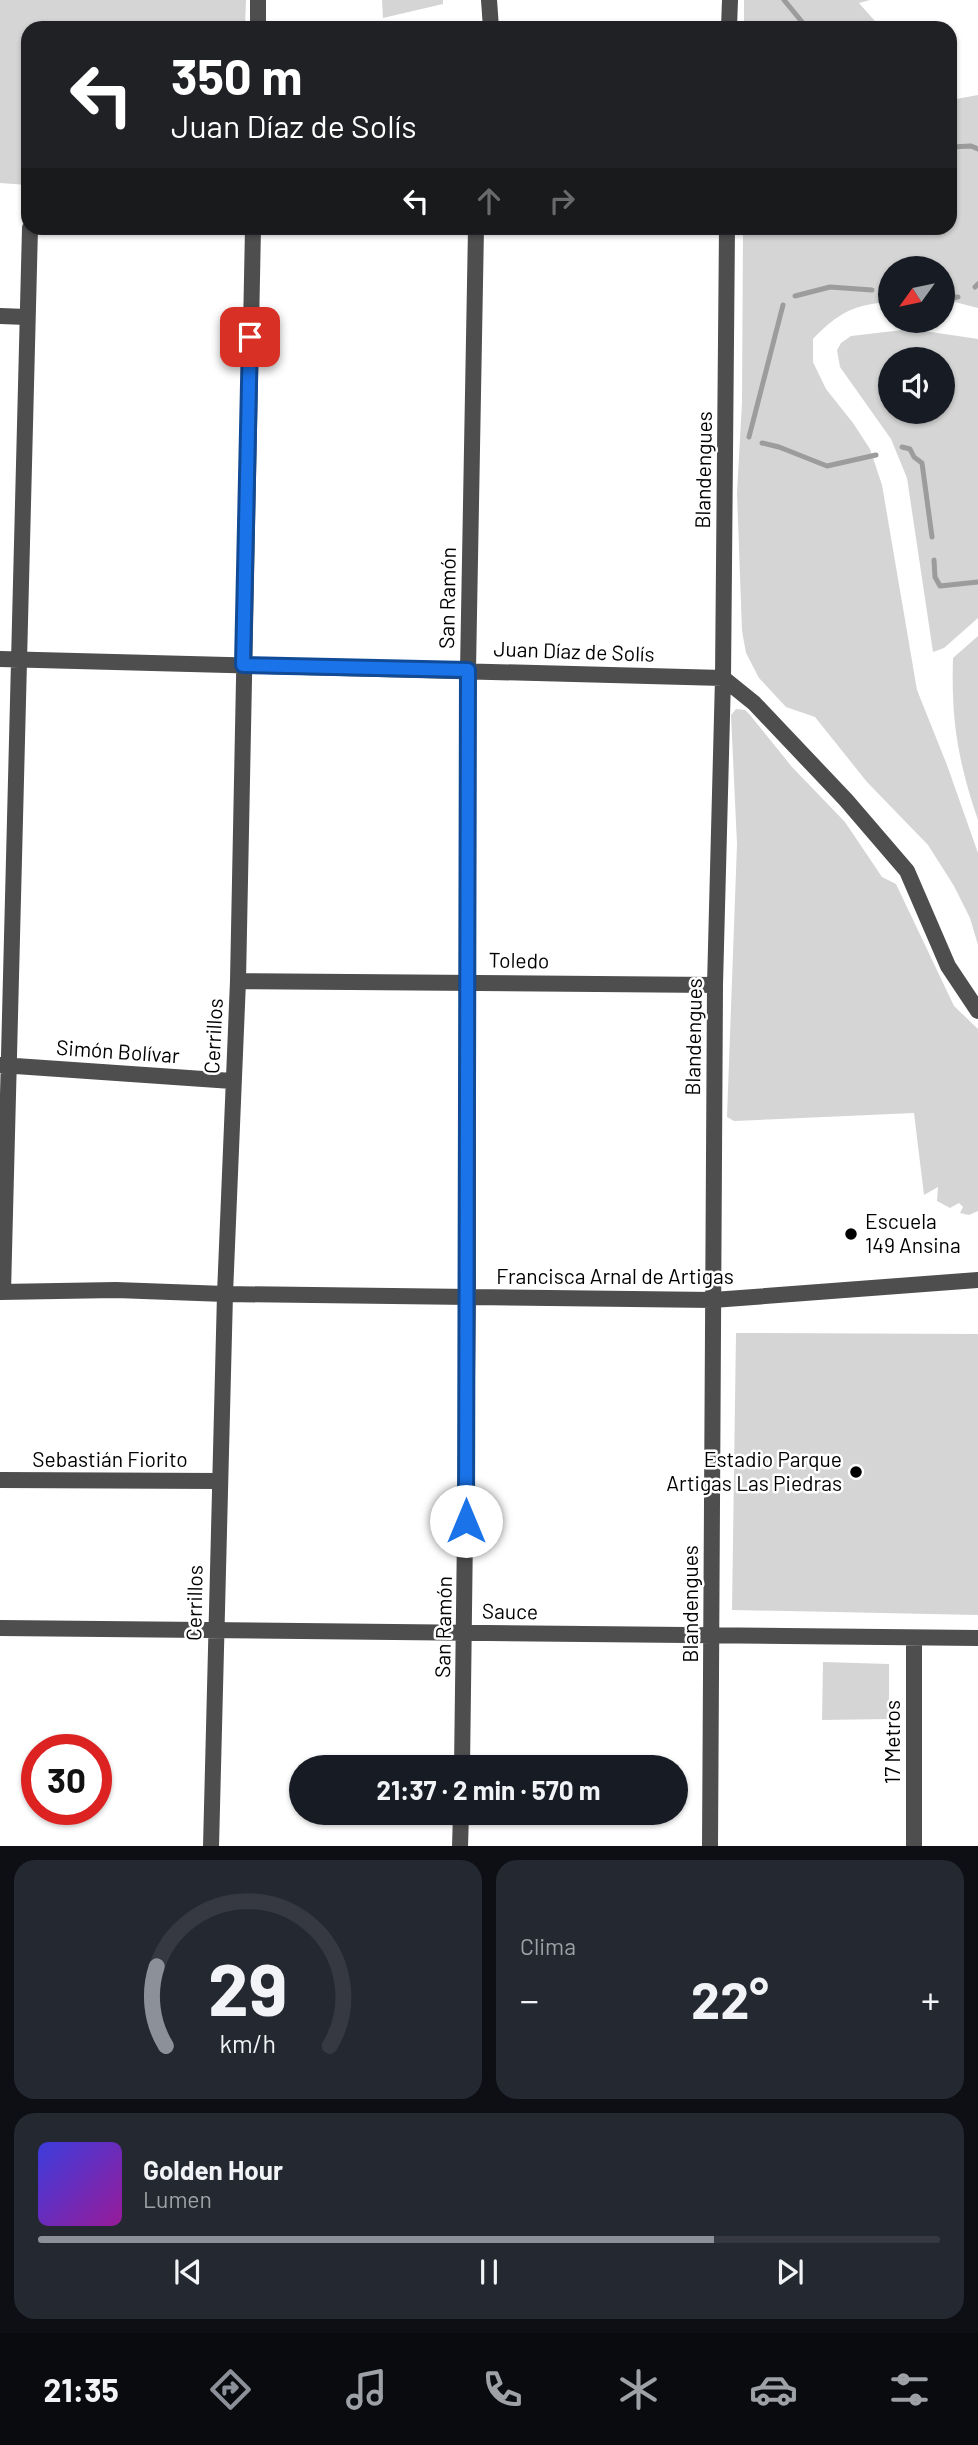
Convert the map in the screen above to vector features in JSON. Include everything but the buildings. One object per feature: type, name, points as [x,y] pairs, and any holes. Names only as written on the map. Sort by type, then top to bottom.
[{"type":"street","points":[[258,0],[258,21]]},
{"type":"street","points":[[489,0],[490,21]]},
{"type":"street","points":[[729,21],[730,0]]},
{"type":"street","points":[[2,1292],[5,1065],[21,660],[30,235]]},
{"type":"street","name":"Cerrillos","points":[[211,1846],[219,1481],[232,1081],[238,981],[253,235]]},
{"type":"street","name":"San Ramón","points":[[462,1755],[468,1297],[468,670],[476,235]]},
{"type":"street","name":"Blandengues","points":[[710,1846],[715,985],[723,678],[727,235]]},
{"type":"street","points":[[0,316],[27,317]]},
{"type":"street","name":"Juan Díaz de Solís","points":[[0,659],[723,678]]},
{"type":"street","points":[[723,678],[754,704],[818,771],[907,871],[948,966],[978,1011]]},
{"type":"street","name":"Toledo","points":[[238,981],[715,985]]},
{"type":"street","name":"Simón Bolívar","points":[[5,1065],[232,1081]]},
{"type":"street","name":"Francisca Arnal de Artigas","points":[[2,1292],[116,1290],[225,1294],[713,1300],[978,1280]]},
{"type":"street","name":"Sebastián Fiorito","points":[[0,1480],[219,1481]]},
{"type":"street","name":"Sauce","points":[[0,1628],[978,1638]]},
{"type":"street","name":"17 Metros","points":[[914,1638],[914,1846]]},
{"type":"street","points":[[460,1846],[461,1825]]},
{"type":"shaded area","points":[[0,0],[246,0],[245,21],[21,21],[21,184],[0,183]]},
{"type":"shaded area","points":[[382,0],[443,0],[443,4],[383,18]]},
{"type":"shaded area","points":[[744,0],[870,0],[859,3],[875,21],[744,21]]},
{"type":"shaded area","points":[[978,95],[978,308],[956,302],[956,256],[878,256],[878,304],[857,308],[839,316],[813,339],[813,362],[826,389],[870,449],[882,485],[917,690],[978,853],[978,945],[970,918],[954,886],[928,845],[867,782],[815,717],[786,707],[759,678],[746,653],[742,631],[737,493],[742,402],[743,235],[957,235],[957,99]]},
{"type":"shaded area","points":[[878,333],[938,333],[978,339],[978,618],[944,648],[933,652],[907,478],[891,439],[880,424],[955,424],[955,347],[878,347],[878,421],[840,367],[837,350],[841,343],[851,336]]},
{"type":"shaded area","points":[[978,636],[978,820],[965,779],[957,740],[953,658]]},
{"type":"shaded area","points":[[736,709],[745,710],[750,715],[792,767],[845,822],[882,877],[896,884],[954,1006],[978,1029],[978,1211],[969,1215],[960,1213],[963,1207],[959,1203],[950,1208],[937,1201],[938,1187],[924,1195],[914,1113],[734,1121],[727,1117],[737,844],[731,715]]},
{"type":"shaded area","name":"Estadio Parque Artigas Las Piedras","points":[[736,1333],[978,1334],[978,1615],[732,1610]]},
{"type":"shaded area","points":[[823,1662],[889,1664],[889,1719],[822,1720]]},
{"type":"waterway","points":[[784,0],[801,21]]},
{"type":"waterway","points":[[957,147],[971,146],[978,149]]},
{"type":"waterway","points":[[975,287],[978,284]]},
{"type":"waterway","points":[[795,296],[830,287],[872,290]]},
{"type":"waterway","points":[[749,437],[783,305]]},
{"type":"waterway","points":[[762,443],[827,466],[876,455]]},
{"type":"waterway","points":[[902,447],[910,449],[914,457],[922,463],[932,537]]},
{"type":"waterway","points":[[934,560],[935,577],[940,586],[978,582]]},
{"type":"place","name":"Escuela 149 Ansina","points":[[851,1234]]},
{"type":"place","name":"Estadio Parque Artigas Las Piedras","points":[[856,1472]]},
{"type":"route","points":[[250,337],[243,665],[468,670],[466,1521]]}]
